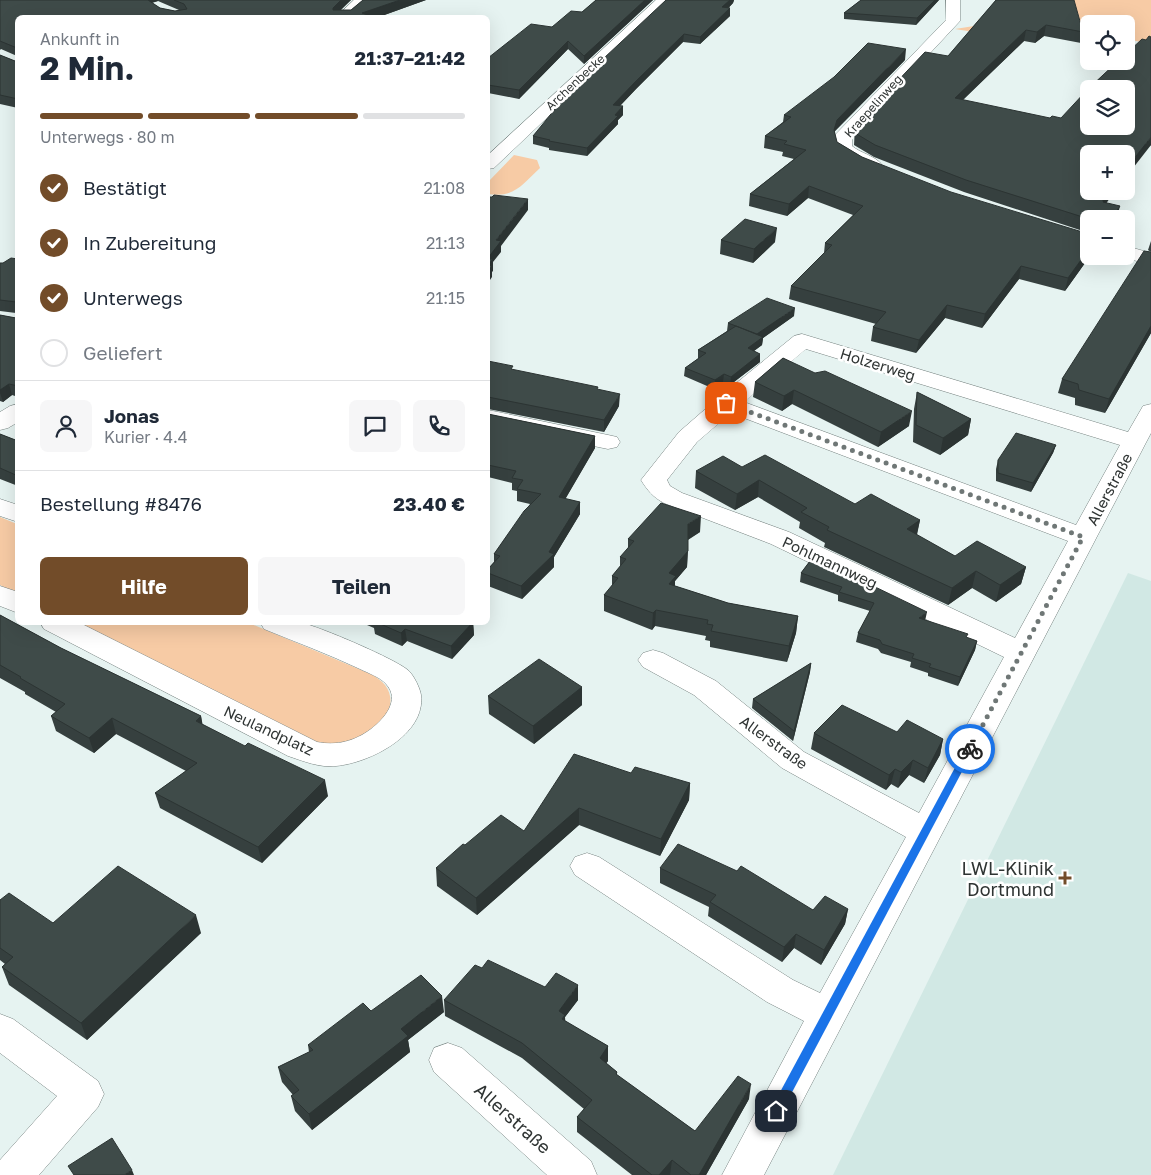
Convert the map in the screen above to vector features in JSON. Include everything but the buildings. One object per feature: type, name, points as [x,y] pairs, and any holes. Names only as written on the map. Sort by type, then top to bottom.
[{"type":"street","points":[[346,15],[363,0]]},
{"type":"street","name":"Archenbecke","points":[[494,150],[664,0]]},
{"type":"street","name":"Kraepelinweg","points":[[885,170],[855,157],[843,148],[843,136],[953,21],[953,0]]},
{"type":"street","points":[[1135,255],[1151,259]]},
{"type":"street","name":"Holzerweg","points":[[662,468],[688,437],[726,403],[802,341],[1134,442]]},
{"type":"street","points":[[726,403],[1083,537]]},
{"type":"street","name":"Allerstraße","points":[[742,1175],[1151,411]]},
{"type":"street","points":[[0,423],[15,413]]},
{"type":"street","points":[[490,417],[608,442]]},
{"type":"street","name":"Pohlmannweg","points":[[662,468],[654,480],[662,491],[673,498],[780,538],[1021,653]]},
{"type":"street","points":[[0,507],[15,513]]},
{"type":"street","points":[[0,595],[15,602]]},
{"type":"street","name":"Neulandplatz","points":[[60,625],[299,748],[317,754],[337,755],[361,749],[385,736],[399,722],[406,707],[405,690],[399,678],[381,668],[281,625]]},
{"type":"street","name":"Allerstraße","points":[[653,660],[705,688],[793,760],[925,832]]},
{"type":"street","points":[[587,866],[780,991],[828,1015]]},
{"type":"street","points":[[0,1032],[84,1094],[13,1175]]},
{"type":"street","name":"Allerstraße","points":[[448,1060],[577,1175]]},
{"type":"shaded area","points":[[1069,0],[1151,0],[1151,44],[1135,41],[1135,15],[1080,15],[1080,37],[1032,28],[1022,40],[955,29],[974,26],[979,19],[1071,26]]},
{"type":"shaded area","points":[[514,155],[537,160],[540,168],[517,189],[505,194],[490,194],[490,180]]},
{"type":"shaded area","points":[[0,517],[15,523],[15,593],[0,585]]},
{"type":"shaded area","name":"LWL-Klinik Dortmund","points":[[1128,573],[1151,581],[1151,1175],[833,1175]]},
{"type":"shaded area","points":[[78,625],[254,625],[373,675],[385,685],[390,694],[390,703],[388,712],[376,727],[360,738],[351,741],[330,744],[317,743]]},
{"type":"way so far","points":[[726,403],[1083,537],[970,749]]},
{"type":"place","name":"LWL-Klinik Dortmund","points":[[1065,878]]},
{"type":"route","points":[[776,1111],[970,749]]}]
